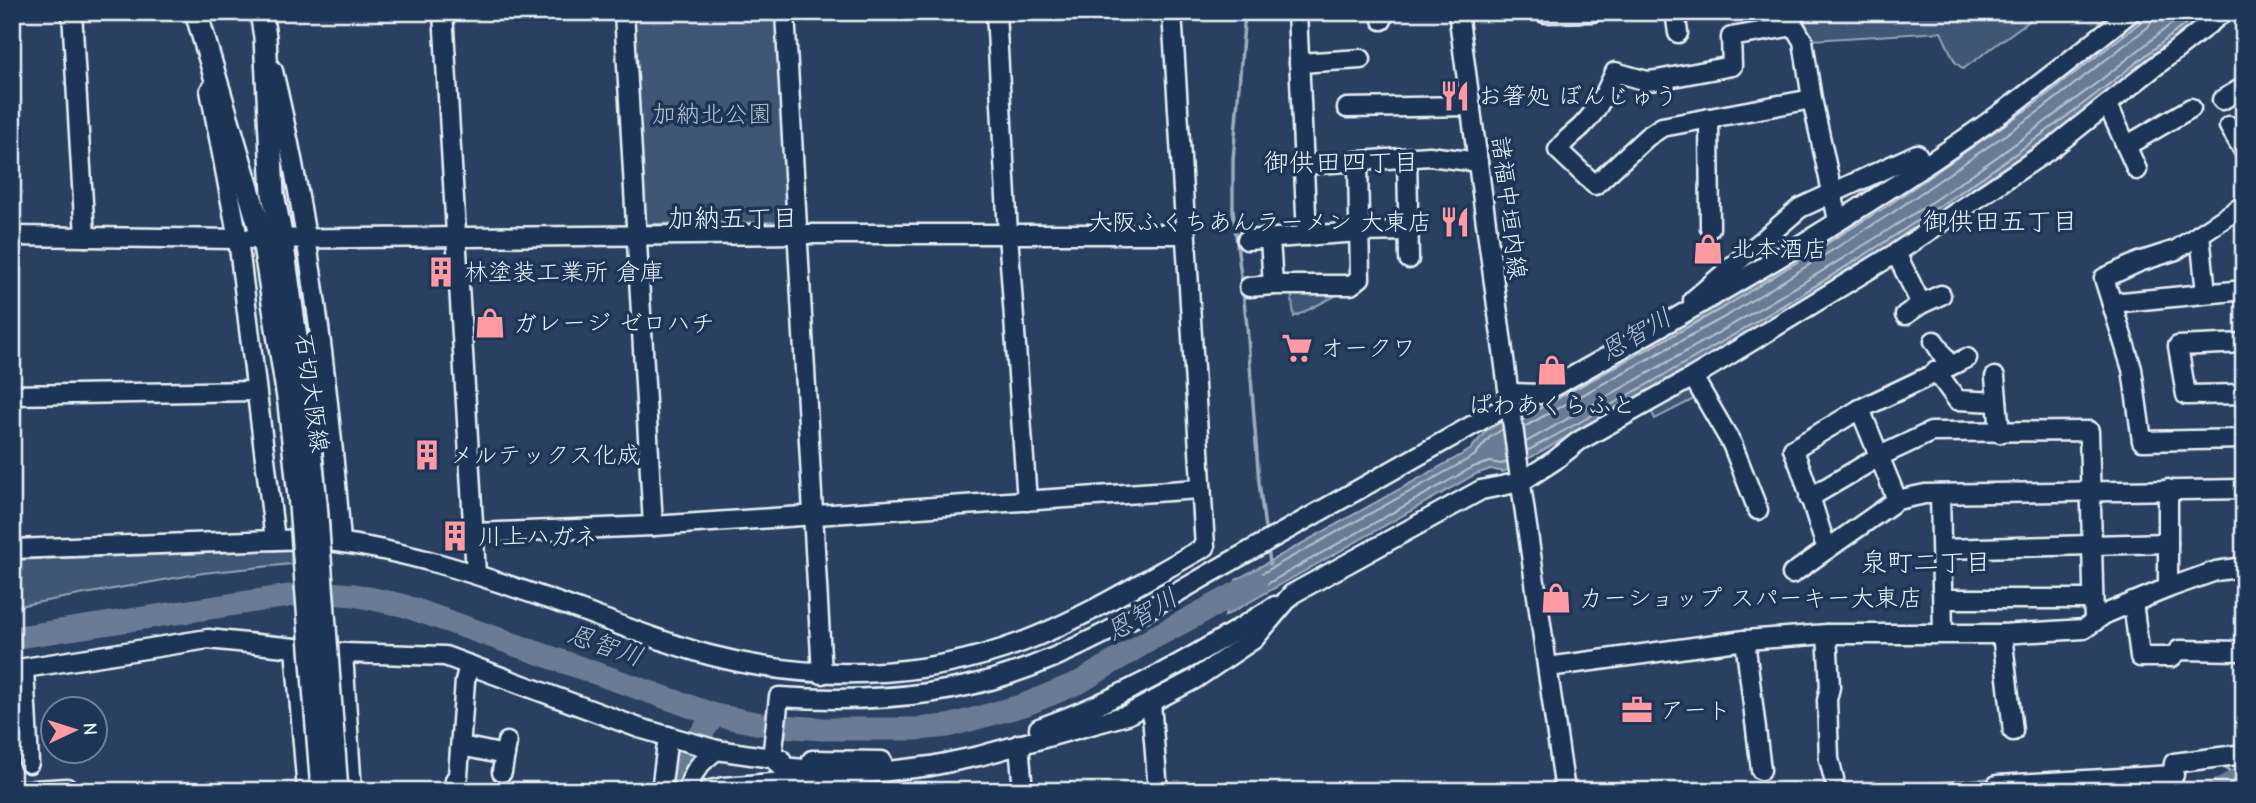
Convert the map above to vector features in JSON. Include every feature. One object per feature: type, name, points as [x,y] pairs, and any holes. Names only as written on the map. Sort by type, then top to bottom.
[{"type":"main road","name":"石切大阪線","points":[[261,12],[265,37],[273,239],[289,404],[308,504],[338,791]]},
{"type":"main road","name":"石切大阪線","points":[[197,20],[273,239]]},
{"type":"main road","name":"石切大阪線","points":[[308,504],[322,791]]},
{"type":"street","points":[[72,12],[85,237]]},
{"type":"street","points":[[443,12],[476,574]]},
{"type":"street","points":[[624,12],[653,526]]},
{"type":"street","points":[[785,12],[822,674]]},
{"type":"street","points":[[996,12],[1027,501]]},
{"type":"street","points":[[12,549],[308,539],[341,541],[476,574],[707,654],[753,665],[822,674],[936,666],[1020,643],[1060,626],[1205,547],[1199,489],[1172,12]]},
{"type":"street","points":[[1297,12],[1307,236]]},
{"type":"street","name":"諸福中垣内線","points":[[1458,12],[1519,473]]},
{"type":"street","points":[[1545,17],[1592,12]]},
{"type":"street","points":[[1675,12],[1678,33]]},
{"type":"street","points":[[772,758],[779,696],[830,700],[928,693],[1008,675],[1060,655],[1149,608],[1510,402],[1541,394],[1690,310],[1924,166],[2025,95],[2131,12]]},
{"type":"street","points":[[29,763],[18,675],[208,639],[295,648],[320,656],[343,653],[445,656],[639,728],[717,750],[772,758],[843,762],[894,761],[942,754],[1028,732],[1115,698],[1245,625],[1293,594],[1481,490],[1555,460],[1579,440],[1693,377],[1896,253],[2052,148],[2224,12]]},
{"type":"street","points":[[1812,99],[1662,127],[1647,137],[1595,185],[1558,150],[1600,105],[1615,72],[1657,80],[1732,66],[1731,37],[1792,19],[1803,41],[1812,99],[1838,220]]},
{"type":"street","points":[[197,20],[238,239],[275,540]]},
{"type":"street","points":[[265,37],[286,125],[306,238],[328,392],[341,541]]},
{"type":"street","points":[[1299,63],[1362,59]]},
{"type":"street","points":[[2222,100],[2244,87]]},
{"type":"street","points":[[2108,105],[2137,170]]},
{"type":"street","points":[[1347,108],[1471,106]]},
{"type":"street","points":[[2126,146],[2191,107]]},
{"type":"street","points":[[1709,118],[1710,228]]},
{"type":"street","points":[[2229,127],[2244,151]]},
{"type":"street","points":[[1690,310],[1689,303],[1800,208],[1917,154],[1924,166]]},
{"type":"street","points":[[1304,165],[1429,156],[1478,162]]},
{"type":"street","points":[[1407,158],[1409,259]]},
{"type":"street","points":[[1249,286],[1352,285],[1360,278],[1358,161]]},
{"type":"street","points":[[2244,205],[2176,250],[2139,262],[2104,278],[2132,369],[2142,441],[2244,439]]},
{"type":"street","points":[[1247,240],[1409,231]]},
{"type":"street","points":[[12,236],[273,239],[799,234],[1185,234]]},
{"type":"street","points":[[2200,234],[2206,293]]},
{"type":"street","points":[[1270,239],[1273,285]]},
{"type":"street","points":[[1896,253],[1921,304]]},
{"type":"street","points":[[2112,303],[2244,290]]},
{"type":"street","points":[[1905,315],[1941,295]]},
{"type":"street","points":[[1934,341],[1957,400],[1997,402]]},
{"type":"street","points":[[2244,343],[2178,346],[2186,395],[2244,394]]},
{"type":"street","points":[[1827,549],[1793,449],[1860,409],[1966,358]]},
{"type":"street","points":[[1693,377],[1732,444],[1758,510]]},
{"type":"street","points":[[1995,377],[2000,433]]},
{"type":"street","points":[[12,395],[256,391]]},
{"type":"street","points":[[1860,409],[1897,500]]},
{"type":"street","points":[[1809,498],[1880,456],[1931,432],[2089,431],[2094,622]]},
{"type":"street","points":[[1519,473],[1565,791]]},
{"type":"street","points":[[474,533],[653,526],[1199,489]]},
{"type":"street","points":[[2168,489],[2168,588]]},
{"type":"street","points":[[1792,574],[1897,500],[1907,496],[2244,489]]},
{"type":"street","points":[[1940,494],[1943,633]]},
{"type":"street","points":[[1942,549],[2168,543]]},
{"type":"street","points":[[1548,667],[1745,640],[1827,634],[2002,634],[2084,629],[2105,614],[2168,588],[2216,571],[2244,567]]},
{"type":"street","points":[[706,791],[930,766],[979,756],[1127,715],[1195,680],[1254,639],[1293,594]]},
{"type":"street","points":[[1943,599],[2092,599]]},
{"type":"street","points":[[2133,602],[2140,657],[2172,657],[2179,650],[2244,651]]},
{"type":"street","points":[[1827,634],[1830,687],[1827,700],[1829,759],[1834,779]]},
{"type":"street","points":[[2002,634],[2014,730]]},
{"type":"street","points":[[1745,640],[1761,770]]},
{"type":"street","points":[[295,648],[307,791]]},
{"type":"street","points":[[343,653],[352,791]]},
{"type":"street","points":[[455,791],[465,681],[469,665]]},
{"type":"street","points":[[1151,702],[1158,791]]},
{"type":"street","points":[[661,791],[668,736]]},
{"type":"street","points":[[1019,744],[1023,791]]},
{"type":"street","points":[[461,746],[505,757]]},
{"type":"street","points":[[688,791],[691,778],[702,760],[717,750]]},
{"type":"street","points":[[1997,785],[2173,775],[2244,754]]},
{"type":"street","points":[[772,758],[782,767],[826,771],[829,778]]},
{"type":"street","points":[[17,791],[67,788]]},
{"type":"green space","name":"加納北公園","points":[[633,12],[779,12],[791,215],[787,222],[646,224]]},
{"type":"green space","points":[[1801,12],[2041,12],[1963,69],[1955,62],[1941,32],[1812,40]]},
{"type":"green space","points":[[1345,291],[1294,317],[1291,292]]},
{"type":"green space","points":[[1691,388],[1696,398],[1655,419],[1650,408]]},
{"type":"green space","points":[[291,550],[291,564],[203,573],[12,607],[12,560]]},
{"type":"water","name":"恩智川","points":[[2142,12],[2211,12],[2006,169],[1837,280],[1535,455],[1503,472],[1491,469],[1476,474],[1225,616],[1236,580],[1470,450],[1486,431],[1722,300],[2032,98]]},
{"type":"waterway","points":[[1245,12],[1233,160],[1233,210],[1247,326],[1259,482],[1266,536]]},
{"type":"waterway","points":[[1268,547],[1270,564]]},
{"type":"waterway","name":"恩智川","points":[[12,638],[315,592],[354,595],[402,605],[715,715],[766,725],[823,729],[917,729],[948,726],[1024,705],[1080,682],[1153,638],[1256,583]]},
{"type":"waterway","points":[[671,791],[686,754],[715,715]]},
{"type":"waterway","points":[[686,754],[692,764]]},
{"type":"waterway","points":[[2220,765],[2224,765],[2237,778]]},
{"type":"waterway","points":[[2218,791],[2244,776]]},
{"type":"waterway","points":[[1827,791],[1992,779]]},
{"type":"place","name":"お箸処 ぼんじゅう","points":[[1455,96]]},
{"type":"place","name":"大阪ふくちあんラーメン 大東店","points":[[1455,222]]},
{"type":"place","name":"北本酒店","points":[[1708,249]]},
{"type":"place","name":"林塗装工業所 倉庫","points":[[441,272]]},
{"type":"place","name":"ガレージ ゼロハチ","points":[[490,323]]},
{"type":"place","name":"オークワ","points":[[1297,348]]},
{"type":"place","name":"ぱわあくらふと","points":[[1552,370]]},
{"type":"place","name":"メルテックス化成","points":[[427,455]]},
{"type":"place","name":"川上ハガネ","points":[[455,536]]},
{"type":"place","name":"カーショップ スパーキー大東店","points":[[1556,598]]},
{"type":"place","name":"アート","points":[[1637,710]]},
{"type":"district","name":"御供田四丁目","points":[[1341,163]]},
{"type":"district","name":"加納五丁目","points":[[733,219]]},
{"type":"district","name":"御供田五丁目","points":[[2000,222]]},
{"type":"district","name":"泉町二丁目","points":[[1926,563]]}]
